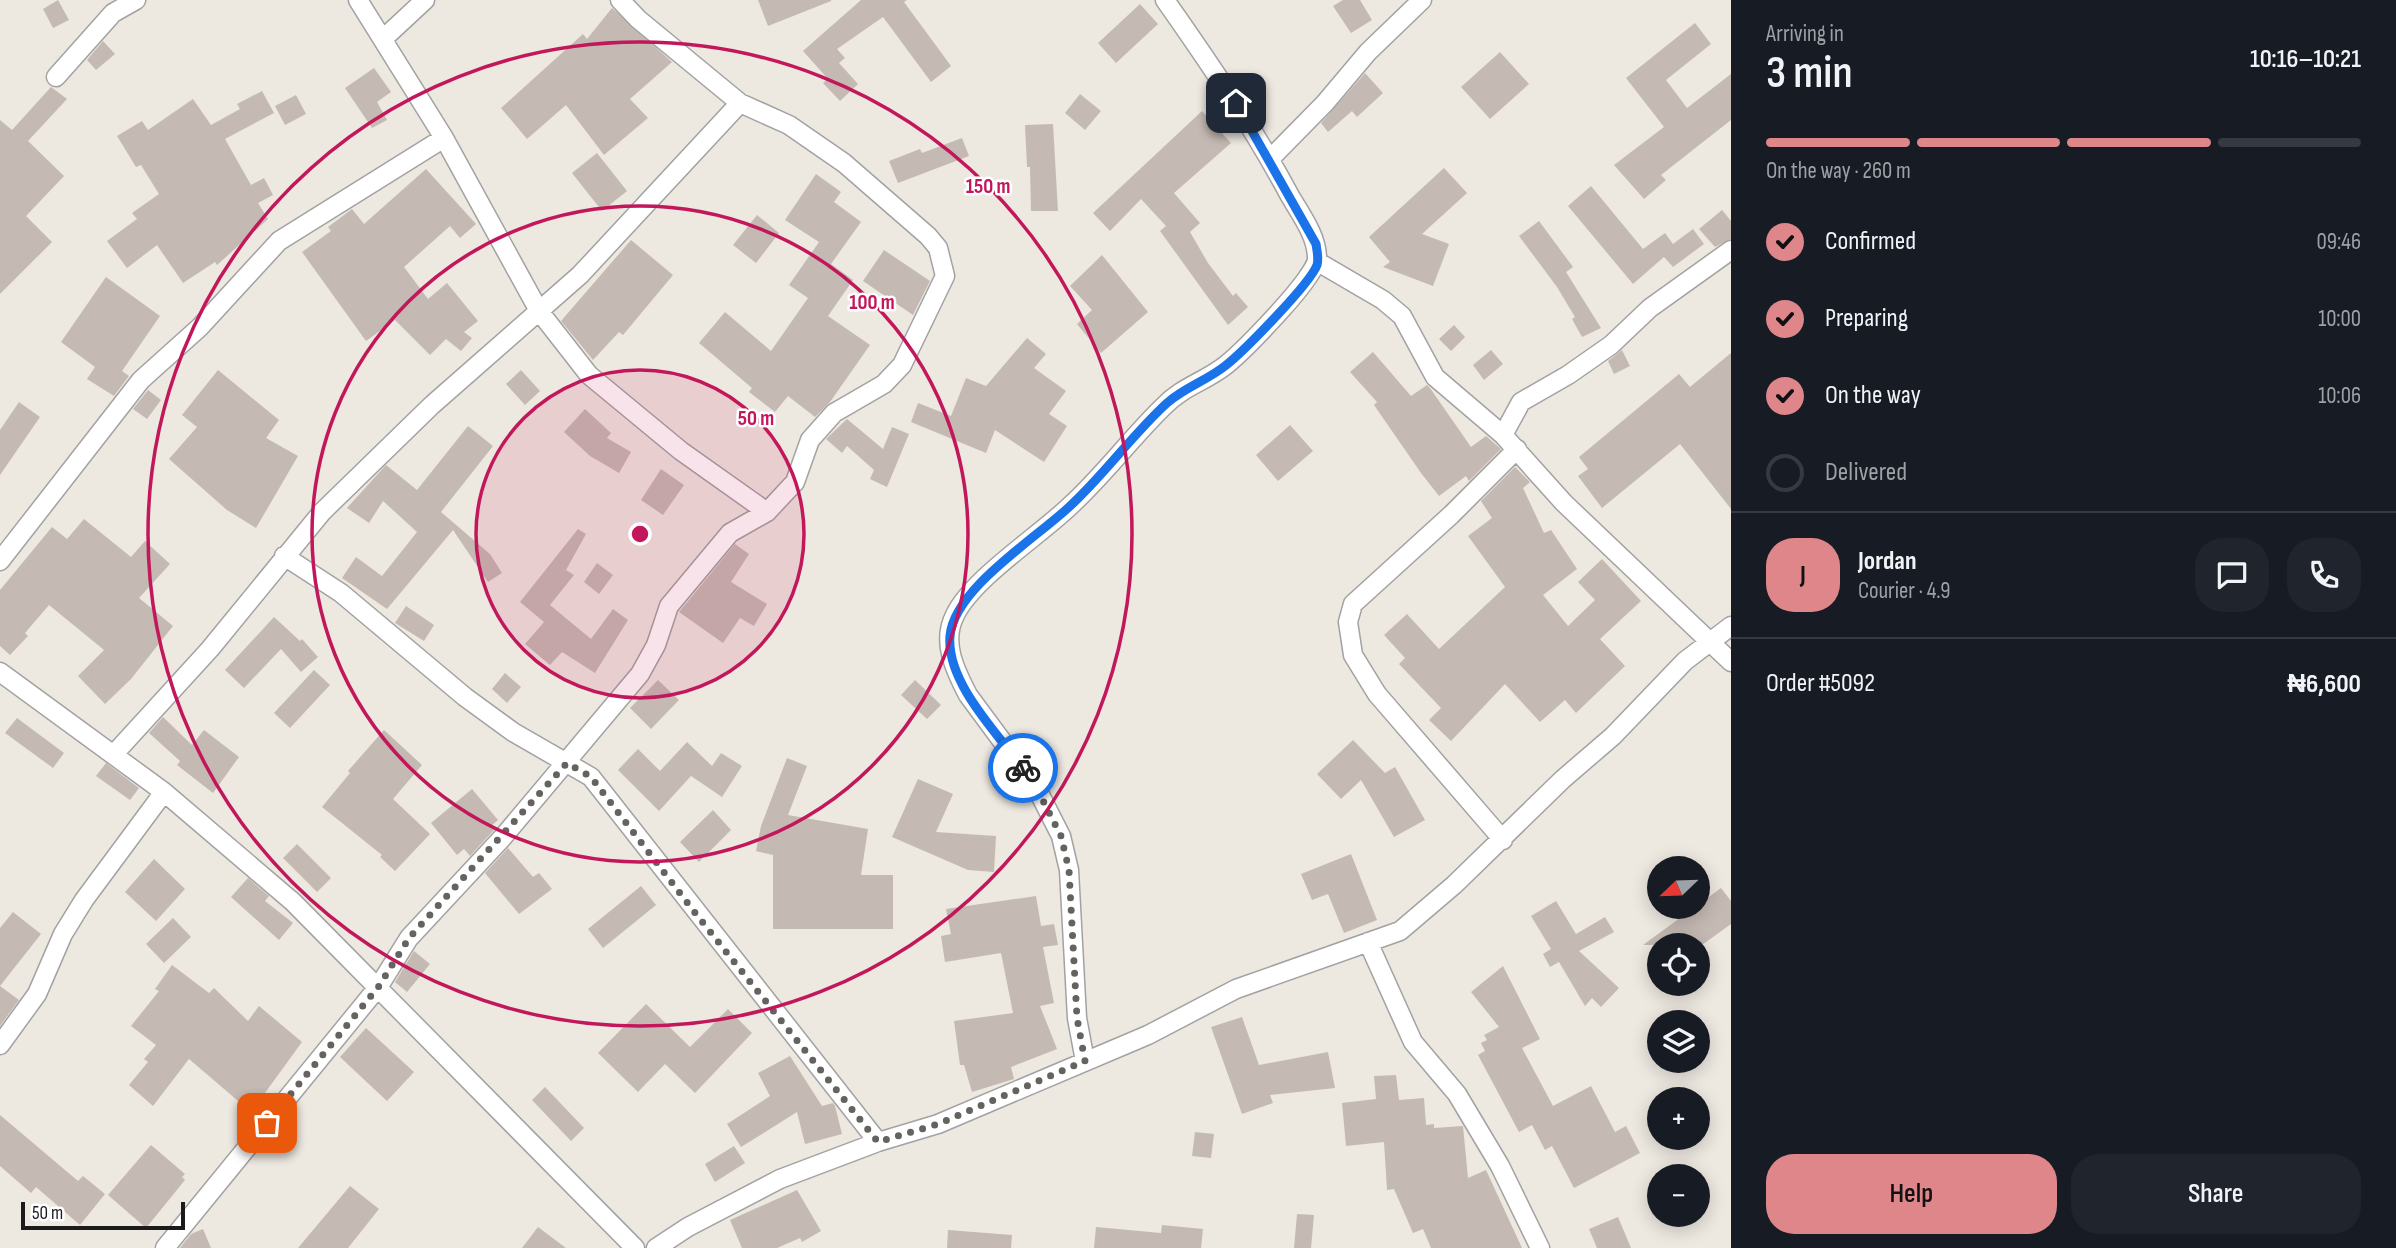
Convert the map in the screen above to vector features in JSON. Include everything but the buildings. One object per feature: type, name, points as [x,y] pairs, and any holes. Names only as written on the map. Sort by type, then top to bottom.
[{"type":"street","points":[[57,77],[113,13],[136,0]]},
{"type":"street","points":[[358,0],[444,138],[539,310],[589,375],[681,451],[767,512]]},
{"type":"street","points":[[383,40],[425,0]]},
{"type":"street","points":[[165,1248],[379,986],[409,938],[567,763],[640,674],[656,645],[669,606],[730,533],[767,512],[795,482],[810,440],[834,413],[884,384],[902,365],[946,276],[938,248],[929,236],[852,170],[789,125],[740,103],[638,19],[620,0]]},
{"type":"street","points":[[1085,1061],[1077,1018],[1069,870],[1061,836],[1036,787],[968,695],[959,678],[950,656],[954,616],[970,593],[1071,505],[1165,405],[1185,387],[1225,366],[1300,288],[1318,262],[1316,244],[1270,159],[1225,85],[1165,0]]},
{"type":"street","points":[[1270,159],[1325,103],[1368,52],[1422,0]]},
{"type":"street","points":[[114,754],[210,649],[323,512],[432,405],[625,229],[740,103]]},
{"type":"street","points":[[0,561],[141,380],[200,327],[279,241],[444,138]]},
{"type":"street","points":[[1503,435],[1521,402],[1568,375],[1611,345],[1650,308],[1731,250]]},
{"type":"street","points":[[1318,262],[1383,300],[1402,316],[1435,377],[1503,435],[1564,503],[1710,645],[1731,662]]},
{"type":"street","points":[[1503,840],[1377,694],[1353,655],[1348,622],[1353,604],[1517,449]]},
{"type":"street","points":[[284,556],[341,593],[465,697],[513,732],[591,777],[696,914],[878,1142]]},
{"type":"street","points":[[656,1248],[688,1227],[780,1179],[878,1142],[938,1124],[1148,1035],[1236,989],[1400,931],[1418,918],[1503,840],[1563,779],[1613,736],[1685,661],[1710,645],[1731,626]]},
{"type":"street","points":[[0,672],[164,792],[293,902],[379,986],[635,1248]]},
{"type":"street","points":[[0,1045],[37,994],[64,934],[84,900],[164,792]]},
{"type":"street","points":[[1368,942],[1413,1042],[1457,1094],[1500,1166],[1540,1248]]},
{"type":"way so far","points":[[267,1123],[379,986],[391,962],[409,938],[567,763],[591,777],[753,987],[878,1142],[938,1124],[1085,1061],[1077,1018],[1069,870],[1061,836],[1023,768]]},
{"type":"route","points":[[1023,768],[968,695],[959,678],[950,656],[954,616],[970,593],[1071,505],[1165,405],[1185,387],[1225,366],[1310,277],[1318,262],[1316,244],[1236,103]]}]
